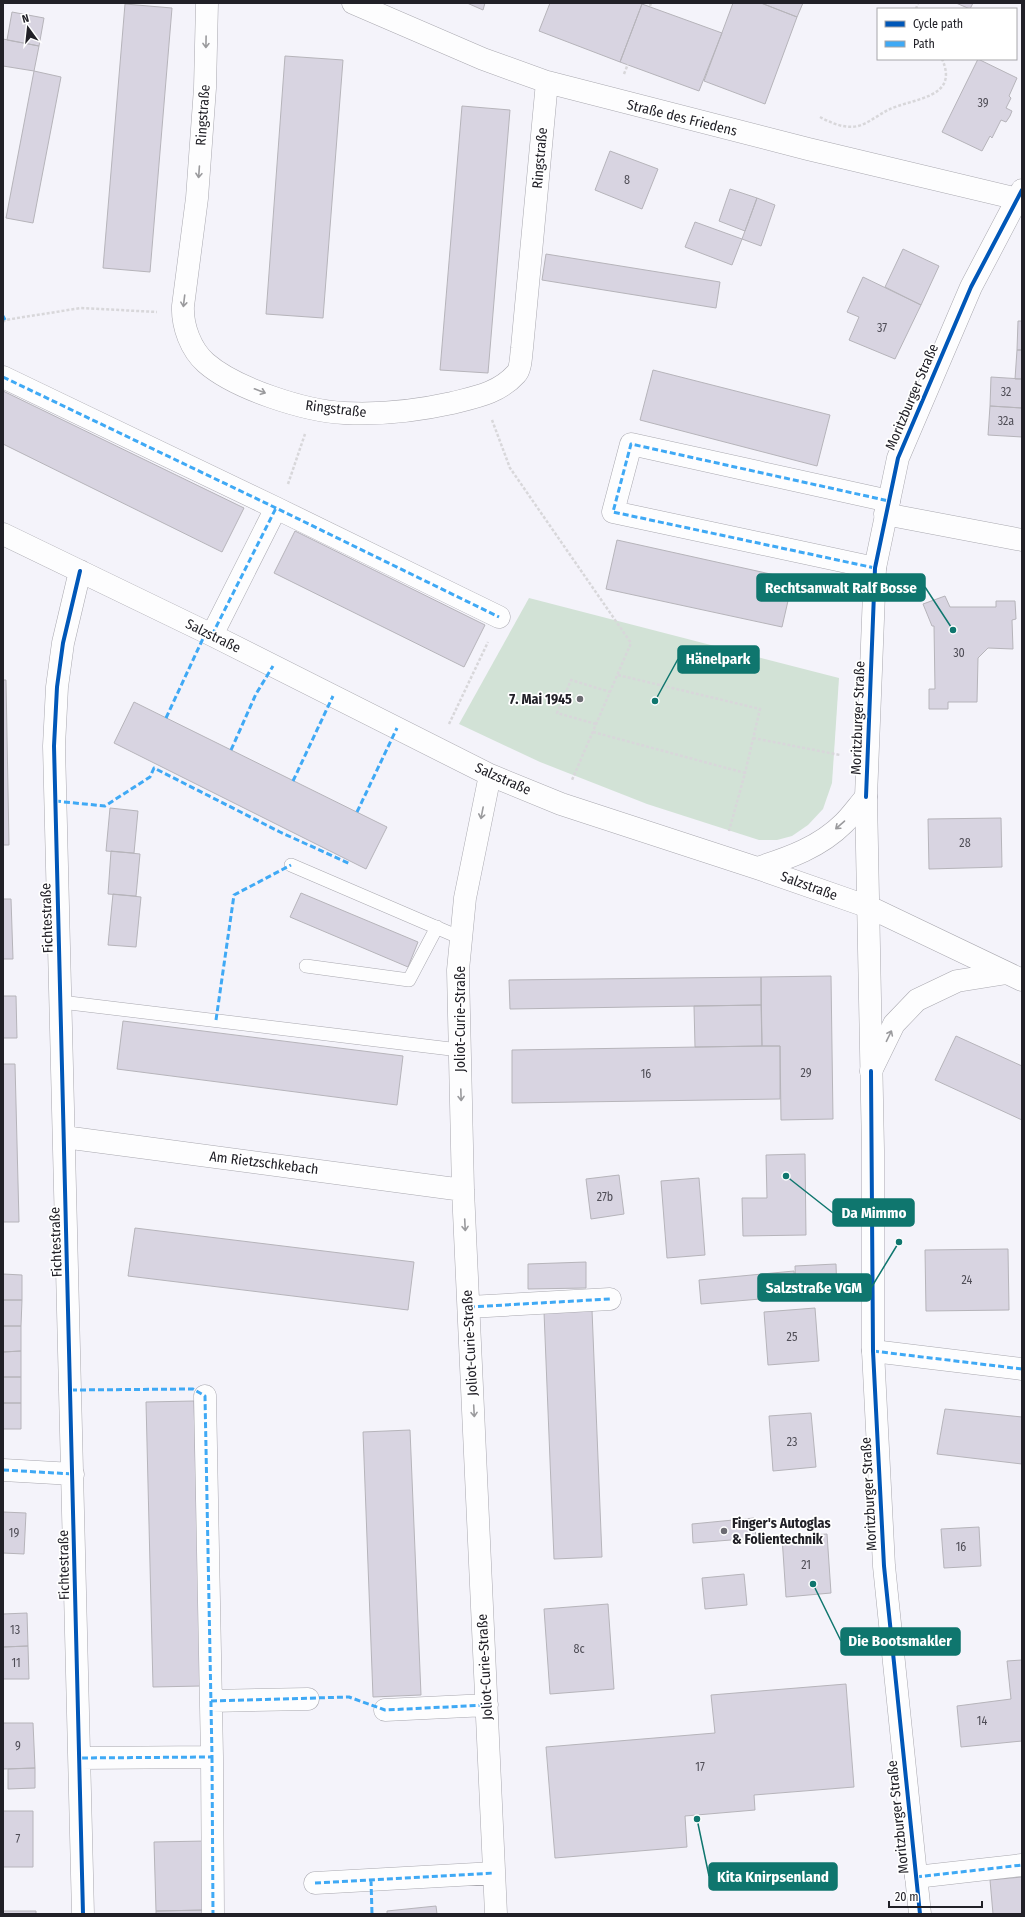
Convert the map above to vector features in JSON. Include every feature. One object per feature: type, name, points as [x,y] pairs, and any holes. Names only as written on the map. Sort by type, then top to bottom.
[{"type":"street","name":"Ringstraße","points":[[207,3],[206,88],[197,198],[183,306],[183,314],[189,342],[205,363],[222,374],[243,385],[287,402],[313,409],[343,413],[382,414],[424,410],[483,396],[500,388],[518,372],[522,348],[547,82]]},
{"type":"street","name":"Straße des Friedens","points":[[353,3],[483,59],[547,82],[800,147],[1020,196]]},
{"type":"street","name":"Moritzburger Straße","points":[[920,1914],[884,1566],[873,1351],[873,1150],[866,796],[875,568],[898,458],[971,287],[1020,196]]},
{"type":"street","points":[[3,377],[499,617]]},
{"type":"street","points":[[875,568],[613,512],[631,444],[1022,540]]},
{"type":"street","points":[[212,635],[276,508]]},
{"type":"street","name":"Salzstraße","points":[[3,534],[212,635],[490,775],[561,804],[757,868],[868,907],[1014,976]]},
{"type":"street","name":"Fichtestraße","points":[[80,571],[63,643],[57,687],[54,746],[84,1914]]},
{"type":"street","name":"Joliot-Curie-Straße","points":[[490,775],[465,898],[458,970],[463,1190],[496,1914]]},
{"type":"street","points":[[757,868],[789,858],[820,842],[844,823],[866,796]]},
{"type":"street","name":"Moritzburger Straße","points":[[871,1070],[894,1024],[917,1000],[957,981],[1014,976]]},
{"type":"street","name":"Am Rietzschkebach","points":[[64,1137],[463,1190]]},
{"type":"street","points":[[469,1307],[610,1299]]},
{"type":"street","points":[[873,1351],[1022,1369]]},
{"type":"street","points":[[205,1396],[212,1757],[213,1914]]},
{"type":"street","points":[[3,1470],[73,1474]]},
{"type":"street","points":[[211,1702],[308,1699]]},
{"type":"street","points":[[385,1710],[487,1705]]},
{"type":"street","points":[[80,1758],[212,1757]]},
{"type":"street","points":[[916,1877],[1022,1865]]},
{"type":"street","points":[[315,1883],[494,1873]]},
{"type":"lane","points":[[291,865],[461,938]]},
{"type":"lane","points":[[306,966],[409,980],[437,927]]},
{"type":"lane","points":[[61,1002],[459,1050]]},
{"type":"path","points":[[820,117],[831,123],[857,126],[867,123],[888,110],[931,96],[944,84],[947,75],[942,60]]},
{"type":"path","points":[[3,322],[5,320],[81,308],[158,312]]},
{"type":"path","points":[[483,396],[510,468],[631,643],[561,804]]},
{"type":"path","points":[[292,475],[313,409]]},
{"type":"path","points":[[437,748],[499,617]]},
{"type":"path","points":[[618,675],[760,709],[745,773],[722,857]]},
{"type":"path","points":[[596,724],[557,713],[571,680],[610,692]]},
{"type":"path","points":[[593,732],[745,773]]},
{"type":"path","points":[[753,738],[868,761]]},
{"type":"green space","points":[[529,598],[839,678],[832,783],[823,809],[808,825],[792,836],[777,840],[759,840],[647,804],[540,762],[459,724]]},
{"type":"building","points":[[467,3],[485,3],[483,10]]},
{"type":"building","points":[[550,3],[642,4],[620,62],[539,31]]},
{"type":"building","points":[[733,3],[761,3],[797,17],[765,104],[704,81]]},
{"type":"building","points":[[761,3],[803,3],[797,17]]},
{"type":"building","points":[[956,3],[973,3],[970,8]]},
{"type":"building","points":[[125,4],[172,8],[150,272],[103,268]]},
{"type":"building","points":[[642,4],[722,33],[699,91],[620,62]]},
{"type":"building","points":[[12,12],[44,18],[39,46],[7,40]]},
{"type":"building","points":[[3,39],[39,46],[34,71],[3,66]]},
{"type":"building","points":[[285,56],[343,60],[323,318],[266,314]]},
{"type":"building","points":[[978,60],[1017,78],[1009,96],[1011,98],[1006,108],[1012,111],[1010,116],[1006,122],[1001,120],[992,138],[990,136],[982,151],[942,132]]},
{"type":"building","points":[[34,71],[61,77],[33,223],[6,218]]},
{"type":"building","points":[[462,106],[510,110],[488,373],[440,370]]},
{"type":"building","points":[[610,151],[658,169],[642,209],[595,190]]},
{"type":"building","points":[[730,189],[757,198],[745,231],[719,221]]},
{"type":"building","points":[[757,198],[775,205],[761,246],[742,239]]},
{"type":"building","points":[[695,222],[742,239],[732,265],[685,247]]},
{"type":"building","points":[[903,249],[939,266],[921,305],[885,287]]},
{"type":"building","points":[[546,254],[720,282],[716,308],[542,280]]},
{"type":"building","points":[[863,277],[921,305],[895,359],[849,340],[859,317],[847,312]]},
{"type":"building","points":[[1018,321],[1022,321],[1022,350],[1017,350]]},
{"type":"building","points":[[1017,350],[1022,350],[1022,379],[1015,379]]},
{"type":"building","points":[[653,370],[830,415],[817,466],[640,420]]},
{"type":"building","points":[[991,377],[1022,379],[1022,408],[990,406]]},
{"type":"building","points":[[3,391],[244,508],[222,552],[3,444]]},
{"type":"building","points":[[990,406],[1022,408],[1022,437],[988,435]]},
{"type":"building","points":[[295,531],[485,625],[464,667],[274,573]]},
{"type":"building","points":[[617,540],[793,579],[782,627],[606,589]]},
{"type":"building","points":[[945,596],[950,607],[996,607],[996,601],[1015,601],[1016,619],[1012,620],[1013,649],[988,648],[978,658],[977,702],[948,702],[948,709],[929,709],[929,689],[935,689],[934,626],[932,626],[923,604]]},
{"type":"building","points":[[3,680],[6,680],[9,845],[3,845]]},
{"type":"building","points":[[134,702],[387,827],[366,869],[114,743]]},
{"type":"building","points":[[110,808],[138,811],[134,853],[106,851]]},
{"type":"building","points":[[1001,818],[1002,867],[929,869],[928,819]]},
{"type":"building","points":[[111,851],[140,854],[136,896],[108,894]]},
{"type":"building","points":[[301,893],[418,942],[408,967],[290,917]]},
{"type":"building","points":[[113,894],[141,897],[136,947],[108,945]]},
{"type":"building","points":[[3,899],[11,899],[13,959],[3,959]]},
{"type":"building","points":[[831,976],[833,1119],[781,1120],[780,1046],[762,1046],[761,977]]},
{"type":"building","points":[[761,977],[761,1005],[510,1009],[509,980]]},
{"type":"building","points":[[3,996],[16,996],[17,1038],[3,1038]]},
{"type":"building","points":[[761,1005],[762,1046],[695,1047],[694,1006]]},
{"type":"building","points":[[123,1021],[403,1056],[397,1105],[117,1069]]},
{"type":"building","points":[[956,1036],[1022,1066],[1022,1120],[935,1080]]},
{"type":"building","points":[[780,1046],[780,1099],[512,1103],[512,1050]]},
{"type":"building","points":[[3,1064],[15,1064],[19,1222],[3,1222]]},
{"type":"building","points":[[805,1154],[806,1235],[743,1236],[742,1198],[767,1198],[766,1155]]},
{"type":"building","points":[[619,1175],[624,1214],[591,1219],[586,1179]]},
{"type":"building","points":[[699,1178],[705,1255],[667,1258],[661,1181]]},
{"type":"building","points":[[135,1228],[414,1262],[408,1310],[128,1276]]},
{"type":"building","points":[[1008,1249],[1009,1310],[926,1311],[925,1250]]},
{"type":"building","points":[[586,1262],[586,1288],[528,1289],[528,1264]]},
{"type":"building","points":[[836,1264],[837,1294],[796,1296],[795,1266]]},
{"type":"building","points":[[794,1271],[796,1296],[701,1304],[699,1280]]},
{"type":"building","points":[[3,1274],[22,1275],[22,1300],[3,1300]]},
{"type":"building","points":[[3,1300],[22,1300],[21,1326],[3,1326]]},
{"type":"building","points":[[815,1308],[819,1361],[768,1365],[764,1312]]},
{"type":"building","points":[[592,1310],[602,1557],[554,1559],[544,1312]]},
{"type":"building","points":[[3,1326],[21,1326],[21,1351],[3,1352]]},
{"type":"building","points":[[21,1351],[21,1377],[3,1377],[3,1352]]},
{"type":"building","points":[[3,1377],[21,1377],[21,1403],[3,1403]]},
{"type":"building","points":[[194,1401],[201,1686],[153,1687],[146,1402]]},
{"type":"building","points":[[3,1403],[21,1403],[21,1429],[3,1429]]},
{"type":"building","points":[[945,1409],[1022,1417],[1022,1464],[937,1454]]},
{"type":"building","points":[[811,1413],[816,1467],[773,1471],[769,1416]]},
{"type":"building","points":[[410,1430],[421,1695],[373,1697],[363,1432]]},
{"type":"building","points":[[3,1512],[26,1513],[24,1554],[3,1553]]},
{"type":"building","name":"Finger's Autoglas & Folientechnik","points":[[754,1518],[756,1538],[693,1543],[692,1524]]},
{"type":"building","points":[[979,1527],[981,1566],[944,1568],[941,1529]]},
{"type":"building","points":[[827,1534],[831,1593],[786,1597],[782,1537]]},
{"type":"building","points":[[744,1574],[747,1605],[705,1609],[702,1578]]},
{"type":"building","points":[[608,1604],[614,1689],[550,1694],[544,1609]]},
{"type":"building","points":[[27,1613],[28,1646],[3,1647],[3,1614]]},
{"type":"building","points":[[28,1646],[29,1679],[3,1679],[3,1647]]},
{"type":"building","points":[[1022,1660],[1022,1741],[961,1747],[957,1706],[1011,1699],[1007,1661]]},
{"type":"building","points":[[846,1684],[854,1787],[754,1795],[755,1810],[685,1816],[687,1847],[555,1858],[546,1747],[715,1733],[711,1695]]},
{"type":"building","points":[[3,1723],[33,1723],[35,1768],[3,1769]]},
{"type":"building","points":[[35,1768],[35,1788],[8,1789],[8,1769]]},
{"type":"building","points":[[3,1811],[33,1811],[33,1867],[3,1867]]},
{"type":"building","points":[[206,1841],[207,1910],[156,1911],[154,1842]]},
{"type":"building","points":[[1022,1877],[1022,1914],[993,1914],[990,1880]]},
{"type":"building","points":[[436,1906],[437,1914],[387,1914],[387,1911]]},
{"type":"building","points":[[207,1910],[207,1914],[156,1914],[156,1911]]},
{"type":"building","points":[[3,1911],[36,1911],[36,1914],[3,1914]]},
{"type":"marked path","points":[[3,316],[5,320]]},
{"type":"marked path","points":[[3,377],[499,617]]},
{"type":"marked path","points":[[875,568],[613,512],[631,444],[889,501]]},
{"type":"marked path","points":[[212,635],[276,508]]},
{"type":"marked path","points":[[166,718],[206,632]]},
{"type":"marked path","points":[[231,750],[256,694],[273,666]]},
{"type":"marked path","points":[[293,781],[333,696]]},
{"type":"marked path","points":[[357,812],[397,728]]},
{"type":"marked path","points":[[55,801],[105,806],[150,777],[154,768],[280,832],[350,864]]},
{"type":"marked path","points":[[216,1020],[234,895],[291,865]]},
{"type":"marked path","points":[[469,1307],[610,1299]]},
{"type":"marked path","points":[[873,1351],[1022,1369]]},
{"type":"marked path","points":[[71,1390],[193,1389],[205,1396],[212,1757],[80,1758]]},
{"type":"marked path","points":[[3,1470],[73,1474]]},
{"type":"marked path","points":[[211,1701],[349,1697],[385,1710],[487,1705]]},
{"type":"marked path","points":[[212,1757],[213,1914]]},
{"type":"marked path","points":[[916,1877],[1022,1865]]},
{"type":"marked path","points":[[315,1883],[494,1873]]},
{"type":"marked path","points":[[371,1880],[372,1914]]},
{"type":"cycle path","points":[[866,797],[875,568],[898,458],[971,287],[1022,190]]},
{"type":"cycle path","points":[[80,571],[63,643],[57,687],[54,746],[83,1914]]},
{"type":"cycle path","points":[[871,1071],[873,1351],[884,1566],[920,1914]]},
{"type":"place","name":"Rechtsanwalt Ralf Bosse","points":[[953,630]]},
{"type":"place","name":"7. Mai 1945","points":[[580,699]]},
{"type":"place","name":"Hänelpark","points":[[655,701]]},
{"type":"place","name":"Da Mimmo","points":[[786,1176]]},
{"type":"place","name":"Salzstraße VGM","points":[[899,1242]]},
{"type":"place","name":"Finger's Autoglas & Folientechnik","points":[[724,1531]]},
{"type":"place","name":"Die Bootsmakler","points":[[813,1584]]},
{"type":"place","name":"Kita Knirpsenland","points":[[697,1819]]}]
